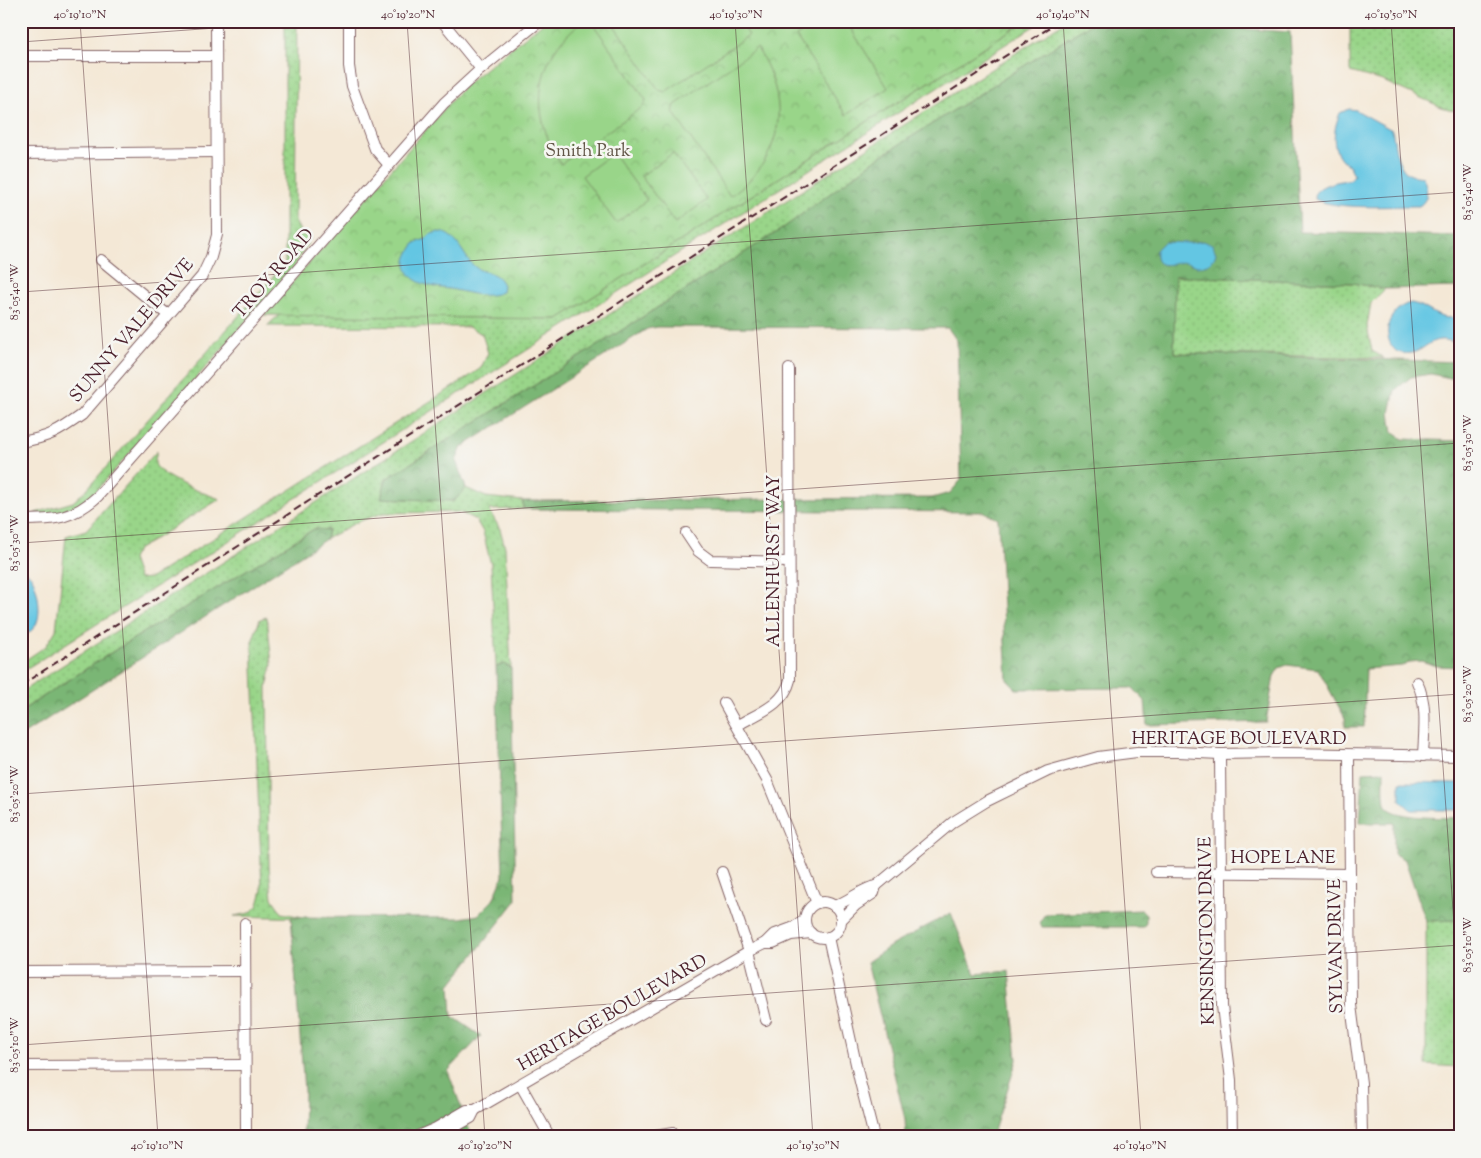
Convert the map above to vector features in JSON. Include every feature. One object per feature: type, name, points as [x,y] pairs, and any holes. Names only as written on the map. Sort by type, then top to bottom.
[{"type":"street","name":"SUNNY VALE DRIVE","points":[[21,442],[43,439],[61,430],[82,415],[202,276],[211,257],[217,235],[216,21]]},
{"type":"street","points":[[349,21],[349,66],[352,86],[375,149],[389,165]]},
{"type":"street","points":[[442,21],[481,69]]},
{"type":"street","name":"TROY ROAD","points":[[21,520],[66,517],[82,510],[98,496],[444,102],[540,21]]},
{"type":"street","points":[[21,56],[216,56]]},
{"type":"street","points":[[21,154],[216,152]]},
{"type":"street","points":[[101,260],[168,316]]},
{"type":"street","name":"ALLENHURST WAY","points":[[738,725],[783,697],[790,680],[789,369]]},
{"type":"street","points":[[686,533],[698,552],[710,560],[789,562]]},
{"type":"street","points":[[1417,682],[1422,693],[1424,706],[1423,756]]},
{"type":"street","points":[[724,702],[767,780],[817,903]]},
{"type":"street","name":"HERITAGE BOULEVARD","points":[[834,906],[849,901],[868,887],[876,886],[953,822],[987,801],[1048,771],[1098,757],[1137,752],[1460,756]]},
{"type":"street","name":"KENSINGTON DRIVE","points":[[1220,754],[1222,1006],[1231,1080],[1232,1137]]},
{"type":"street","name":"SYLVAN DRIVE","points":[[1349,755],[1351,1005],[1361,1083],[1362,1137]]},
{"type":"street","points":[[722,872],[750,951],[766,1020]]},
{"type":"street","name":"HOPE LANE","points":[[1156,872],[1350,874]]},
{"type":"street","name":"HERITAGE BOULEVARD","points":[[841,920],[856,905],[874,893],[876,886]]},
{"type":"street","points":[[824,902],[834,906],[839,912],[841,920],[837,931],[828,938],[819,937],[811,933],[807,927],[806,920],[808,912],[817,903],[824,902]]},
{"type":"street","name":"HERITAGE BOULEVARD","points":[[415,1137],[436,1128],[467,1110],[475,1110],[765,943],[773,935],[806,920]]},
{"type":"street","points":[[245,923],[246,1137]]},
{"type":"street","name":"HERITAGE BOULEVARD","points":[[765,943],[773,944],[791,935],[811,933]]},
{"type":"street","points":[[828,938],[874,1137]]},
{"type":"street","points":[[21,972],[245,971]]},
{"type":"street","points":[[21,1066],[245,1064]]},
{"type":"street","points":[[520,1084],[550,1137]]},
{"type":"street","name":"HERITAGE BOULEVARD","points":[[437,1137],[471,1118],[475,1110]]},
{"type":"street","points":[[649,1137],[672,1133]]},
{"type":"green space","points":[[285,21],[297,21],[295,221],[302,235],[311,237],[293,269],[89,499],[75,509],[45,516],[35,513],[73,502],[87,489],[285,263]]},
{"type":"green space","name":"Smith Park","points":[[545,21],[1025,21],[558,319],[264,315],[465,85]]},
{"type":"green space","points":[[583,21],[591,21],[646,100],[644,106],[561,164],[544,126],[541,88],[546,69],[554,52],[566,36]]},
{"type":"green space","points":[[611,21],[738,21],[749,35],[665,92],[659,90]]},
{"type":"green space","points":[[819,21],[846,21],[888,88],[846,115],[796,36]]},
{"type":"green space","points":[[1025,21],[1042,21],[21,672],[21,663],[46,646],[56,630],[66,536],[86,530],[157,451],[155,463],[164,474],[220,499],[137,550],[132,559],[139,579],[151,578],[467,378],[481,368],[488,353],[482,334],[468,327],[267,326],[280,314],[558,319]]},
{"type":"green space","points":[[1066,21],[1095,21],[878,158],[782,229],[386,479],[382,498],[454,501],[466,488],[486,497],[523,501],[523,509],[489,510],[500,529],[505,547],[511,668],[504,664],[496,667],[491,565],[483,532],[476,520],[459,512],[383,513],[357,522],[326,539],[328,530],[314,529],[120,647],[21,711],[21,692]]},
{"type":"green space","points":[[1095,21],[1162,21],[1162,23],[1290,32],[1300,232],[1460,236],[1460,287],[1385,289],[1352,283],[1175,276],[1174,353],[1460,362],[1460,380],[1431,374],[1411,377],[1395,390],[1390,413],[1393,432],[1403,439],[1460,441],[1460,667],[1437,666],[1421,661],[1410,662],[1402,666],[1366,669],[1364,727],[1345,727],[1345,718],[1318,669],[1287,665],[1279,668],[1274,676],[1266,722],[1147,725],[1145,701],[1133,688],[1016,689],[1007,680],[998,519],[984,512],[523,509],[523,501],[932,498],[950,493],[961,480],[957,341],[948,328],[657,327],[647,329],[462,447],[456,461],[466,488],[454,501],[381,498],[386,479],[782,229],[878,158]]},
{"type":"green space","points":[[1350,21],[1460,21],[1460,111],[1448,110],[1383,81],[1350,72]]},
{"type":"green space","points":[[757,48],[766,64],[777,95],[777,127],[766,158],[756,173],[730,196],[673,112],[675,105]]},
{"type":"green space","points":[[613,153],[647,200],[616,223],[582,176]]},
{"type":"green space","points":[[673,153],[707,200],[675,223],[641,176]]},
{"type":"green space","points":[[1175,276],[1352,283],[1385,289],[1371,303],[1367,326],[1372,351],[1384,358],[1174,353]]},
{"type":"green space","points":[[314,529],[328,530],[326,539],[21,736],[21,711],[120,647]]},
{"type":"green space","points":[[267,617],[272,665],[267,687],[269,866],[272,898],[282,913],[309,918],[234,916],[250,913],[258,905],[262,890],[252,642],[260,619]]},
{"type":"green space","points":[[504,664],[511,668],[516,901],[450,985],[452,1016],[481,1036],[448,1071],[472,1137],[303,1137],[304,1091],[291,917],[460,918],[478,915],[493,900],[503,876],[496,667]]},
{"type":"green space","points":[[1384,771],[1384,799],[1389,808],[1406,815],[1460,818],[1460,920],[1426,921],[1405,860],[1394,854],[1394,823],[1360,823],[1363,772]]},
{"type":"green space","points":[[1142,910],[1146,914],[1146,923],[1143,927],[1042,927],[1039,923],[1045,914]]},
{"type":"green space","points":[[951,913],[975,974],[1009,971],[1017,1060],[992,1137],[906,1137],[905,1119],[867,962],[892,945]]},
{"type":"green space","points":[[1460,920],[1460,1067],[1426,1065],[1426,921]]},
{"type":"water","points":[[1349,109],[1356,110],[1392,130],[1397,155],[1402,167],[1411,175],[1423,177],[1426,196],[1419,206],[1349,206],[1335,205],[1315,199],[1314,195],[1321,188],[1351,179],[1354,175],[1350,166],[1339,156],[1334,142],[1335,128],[1340,113]]},
{"type":"water","points":[[438,232],[450,236],[474,266],[497,277],[503,285],[502,292],[478,295],[421,283],[410,275],[406,262],[415,243]]},
{"type":"water","points":[[1202,241],[1212,244],[1216,253],[1214,259],[1206,264],[1197,266],[1186,262],[1165,265],[1158,262],[1156,250],[1164,242],[1190,243]]},
{"type":"water","points":[[1411,303],[1442,317],[1458,320],[1460,333],[1458,340],[1453,342],[1437,340],[1414,352],[1397,352],[1388,339],[1389,323],[1397,310]]},
{"type":"water","points":[[25,571],[33,579],[39,602],[39,610],[36,625],[21,639],[21,572]]},
{"type":"water","points":[[1400,782],[1460,783],[1460,810],[1411,810],[1400,800]]},
{"type":"railway","points":[[21,685],[1060,21]]}]
